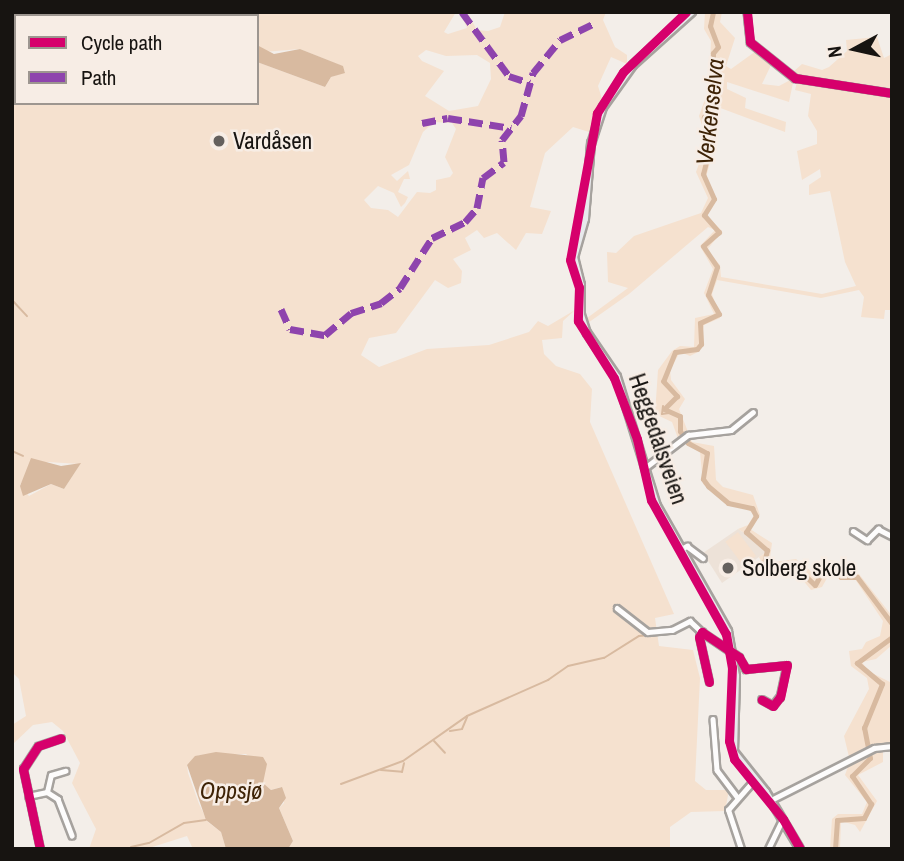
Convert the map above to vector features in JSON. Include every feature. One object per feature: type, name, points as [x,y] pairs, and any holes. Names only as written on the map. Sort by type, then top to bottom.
[{"type":"main road","name":"Heggedalsveien","points":[[692,12],[638,60],[606,101],[591,143],[585,219],[574,253],[582,324],[617,377],[655,500],[680,549],[722,618],[733,654],[733,746],[771,800],[800,849]]},
{"type":"street","points":[[747,12],[750,42],[795,78],[892,93]]},
{"type":"street","points":[[646,467],[684,438],[731,430],[753,412]]},
{"type":"street","points":[[853,531],[867,540],[878,530],[892,536]]},
{"type":"street","points":[[680,549],[687,546],[703,558]]},
{"type":"street","points":[[617,608],[648,632],[664,632],[690,621],[733,654],[746,669],[786,665],[780,697],[771,706],[762,700]]},
{"type":"street","points":[[702,632],[699,637],[709,682]]},
{"type":"street","points":[[713,719],[717,770],[737,796]]},
{"type":"street","points":[[40,849],[23,775],[26,759],[38,746],[61,738]]},
{"type":"street","points":[[771,800],[871,750],[892,747]]},
{"type":"street","points":[[47,792],[51,775],[65,771]]},
{"type":"street","points":[[741,849],[727,815],[737,796],[755,779]]},
{"type":"street","points":[[28,796],[47,792],[61,802],[72,835]]},
{"type":"street","points":[[768,849],[783,819]]},
{"type":"shaded area","points":[[12,12],[456,12],[444,32],[448,34],[467,28],[460,12],[467,12],[477,30],[488,31],[500,27],[505,12],[606,12],[603,20],[615,47],[627,55],[627,64],[611,57],[598,86],[602,99],[589,132],[573,127],[545,153],[530,207],[551,211],[542,234],[526,233],[516,250],[497,233],[484,238],[477,230],[465,238],[471,250],[453,259],[462,271],[461,283],[448,288],[435,280],[396,333],[369,338],[361,355],[379,367],[427,349],[489,345],[529,332],[538,321],[548,326],[575,310],[563,321],[562,338],[542,340],[544,354],[556,366],[580,374],[592,389],[590,422],[674,614],[655,618],[659,646],[693,650],[700,678],[695,781],[706,790],[729,790],[725,811],[691,812],[670,827],[670,849],[288,849],[293,841],[279,808],[284,803],[281,787],[271,790],[263,783],[264,769],[246,754],[199,755],[187,765],[188,773],[208,822],[221,832],[226,849],[193,849],[187,836],[146,849],[89,849],[96,829],[72,783],[80,763],[63,731],[52,722],[33,725],[12,745],[12,725],[26,716],[19,679],[12,672]],"holes":[[[426,50],[446,56],[477,55],[490,63],[491,79],[478,106],[449,111],[425,96],[444,71],[422,61],[418,56]],[[434,122],[452,123],[456,129],[445,157],[453,173],[450,177],[436,180],[436,190],[430,193],[417,192],[398,217],[388,210],[371,208],[364,200],[378,186],[394,193],[401,207],[405,203],[408,197],[398,192],[404,179],[410,179],[408,171],[397,181],[391,175],[409,165],[423,132]],[[48,462],[80,464],[64,489],[51,484],[29,496],[20,485],[28,471]]]},
{"type":"shaded area","points":[[705,12],[722,12],[720,22],[735,38],[726,66],[731,69],[756,51],[772,63],[762,84],[779,86],[794,78],[789,102],[727,82],[727,89],[746,98],[745,108],[786,122],[785,132],[715,106],[710,115],[718,134],[706,177],[716,200],[707,216],[722,231],[707,250],[720,265],[721,277],[822,294],[856,286],[845,262],[830,191],[809,195],[809,185],[821,177],[820,169],[802,180],[797,151],[817,144],[817,131],[808,116],[811,94],[795,90],[798,78],[793,72],[802,64],[822,70],[829,67],[847,51],[846,40],[877,37],[884,58],[892,54],[892,310],[885,310],[884,319],[861,317],[864,297],[859,290],[821,298],[717,280],[712,294],[720,318],[704,325],[698,352],[690,356],[680,352],[670,370],[671,380],[685,399],[679,409],[692,442],[714,446],[716,480],[723,487],[753,495],[760,515],[750,529],[772,543],[770,558],[774,562],[796,559],[819,578],[830,560],[835,561],[842,571],[859,574],[892,616],[892,645],[876,659],[862,662],[868,671],[892,683],[892,746],[883,747],[883,762],[858,775],[877,801],[860,832],[855,825],[841,821],[840,849],[830,849],[832,819],[838,814],[862,814],[867,802],[845,775],[850,761],[844,736],[869,689],[867,678],[851,666],[849,651],[862,649],[866,642],[880,636],[883,621],[855,579],[840,580],[831,571],[822,587],[811,590],[793,568],[768,574],[759,557],[766,552],[765,546],[738,529],[748,525],[754,515],[744,505],[728,506],[703,484],[700,452],[679,441],[672,422],[655,414],[658,370],[672,351],[680,346],[694,347],[695,318],[714,314],[704,293],[713,269],[700,246],[715,230],[708,227],[629,294],[585,325],[583,321],[628,288],[608,282],[607,252],[616,253],[634,236],[701,213],[708,198],[696,172],[707,141],[699,116],[709,88],[711,41],[704,29]]},
{"type":"shaded area","name":"Solberg skole","points":[[738,529],[765,546],[766,552],[722,583],[703,553]]},
{"type":"shaded area","points":[[738,532],[756,556],[743,566],[725,542]]},
{"type":"water","points":[[259,46],[274,54],[300,49],[343,66],[345,73],[331,77],[325,87],[259,63]]},
{"type":"water","points":[[31,458],[61,466],[81,463],[64,489],[51,484],[23,496],[20,486]]},
{"type":"water","name":"Oppsjø","points":[[216,752],[263,757],[267,764],[263,783],[271,790],[282,787],[286,798],[279,808],[293,841],[288,849],[226,849],[221,832],[206,820],[187,765],[195,756]]},
{"type":"waterway","name":"Verkenselva","points":[[713,12],[710,26],[718,47],[713,53],[712,101],[704,117],[712,138],[703,174],[714,199],[704,215],[719,232],[703,246],[717,267],[708,295],[719,314],[700,323],[701,344],[697,349],[675,352],[663,381],[677,396],[664,409],[680,416],[680,431],[688,443],[707,453],[703,479],[708,486],[728,503],[752,508],[756,516],[746,532],[767,550],[763,568],[793,564],[815,585],[824,568],[832,566],[841,577],[857,577],[892,624]]},
{"type":"waterway","points":[[12,300],[27,316]]},
{"type":"waterway","points":[[663,406],[662,414],[669,413]]},
{"type":"waterway","points":[[12,451],[23,456]]},
{"type":"waterway","points":[[341,784],[403,761],[467,716],[548,680],[568,666],[604,658],[639,636],[662,634]]},
{"type":"waterway","name":"Verkenselva","points":[[835,849],[837,820],[864,818],[871,804],[852,776],[870,758],[864,728],[882,684],[857,663],[892,637]]},
{"type":"waterway","points":[[450,731],[462,729],[467,717]]},
{"type":"waterway","points":[[434,741],[445,753]]},
{"type":"waterway","points":[[381,770],[402,772],[404,763]]},
{"type":"waterway","points":[[131,847],[149,843],[184,823],[206,820]]},
{"type":"marked path","points":[[462,12],[509,76],[530,83]]},
{"type":"marked path","points":[[281,309],[290,329],[325,335],[351,313],[381,303],[400,288],[432,238],[465,222],[477,208],[483,178],[504,162],[502,140],[521,116],[533,73],[560,40],[595,23]]},
{"type":"marked path","points":[[422,123],[448,118],[511,128]]},
{"type":"cycle path","points":[[686,12],[623,72],[597,113],[570,260],[579,287],[578,321],[614,378],[637,439],[651,500],[726,634],[732,667],[729,741],[734,759],[783,819],[800,849]]},
{"type":"cycle path","points":[[747,12],[750,42],[795,78],[892,93]]},
{"type":"cycle path","points":[[709,682],[699,637],[702,632],[739,657],[746,669],[787,665],[780,697],[773,706],[762,700]]},
{"type":"cycle path","points":[[40,849],[23,769],[38,746],[61,738]]},
{"type":"place","name":"Vardåsen","points":[[219,141]]},
{"type":"place","name":"Solberg skole","points":[[728,568]]}]
